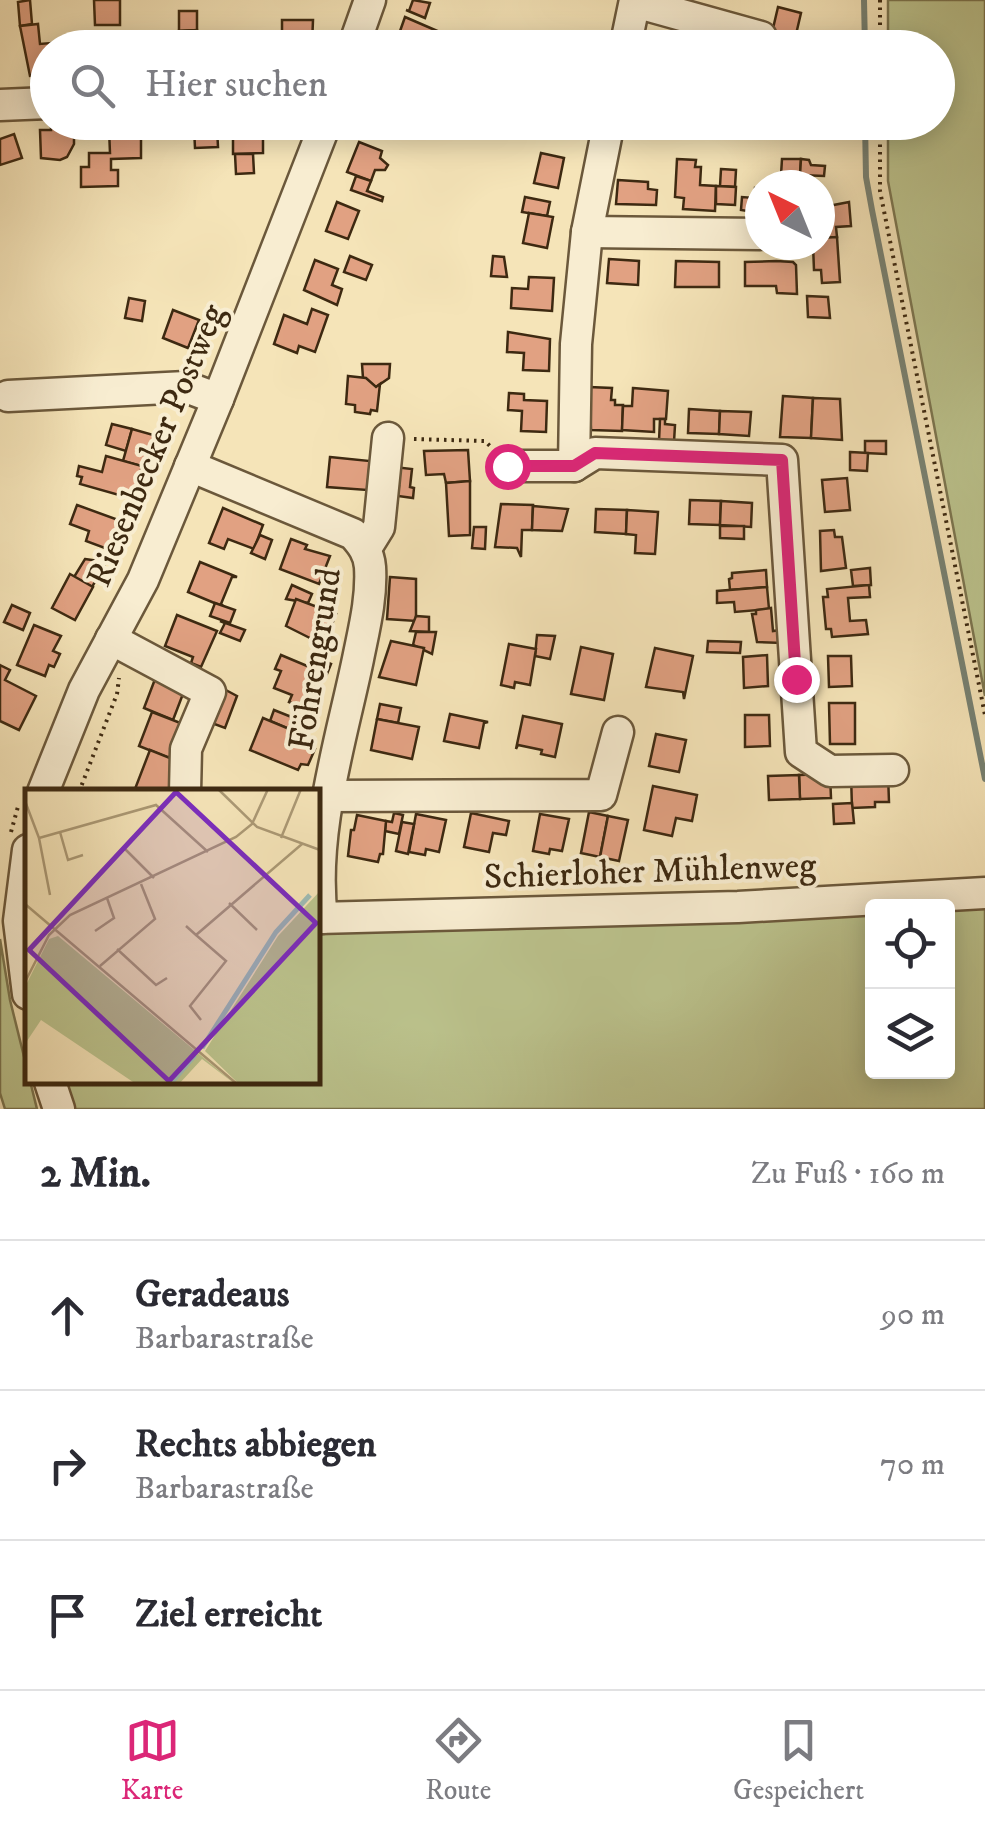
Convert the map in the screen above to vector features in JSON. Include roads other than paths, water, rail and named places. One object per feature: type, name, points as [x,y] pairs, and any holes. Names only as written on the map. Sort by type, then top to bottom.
[{"type":"street","points":[[360,30],[370,0]]},
{"type":"street","points":[[629,30],[635,1],[736,30]]},
{"type":"street","points":[[0,105],[30,103]]},
{"type":"street","name":"Riesenbecker Postweg","points":[[45,789],[84,690],[142,580],[319,140]]},
{"type":"street","points":[[574,466],[576,344],[587,232],[605,140]]},
{"type":"street","points":[[587,232],[745,234]]},
{"type":"street","points":[[8,396],[186,386],[218,398]]},
{"type":"street","points":[[366,548],[379,527],[388,438]]},
{"type":"street","points":[[507,466],[574,466],[595,453],[782,460],[801,752],[830,771],[893,770]]},
{"type":"street","name":"Föhrengrund","points":[[190,466],[353,534],[366,548],[370,564],[367,612],[320,854]]},
{"type":"street","points":[[111,638],[210,692],[186,749],[186,789]]},
{"type":"street","name":"Föhrengrund","points":[[330,796],[601,795],[618,732]]},
{"type":"street","points":[[25,868],[16,920],[25,976]]},
{"type":"street","name":"Schierloher Mühlenweg","points":[[320,918],[738,907],[985,894]]},
{"type":"street","points":[[51,1084],[59,1109]]},
{"type":"waterway","points":[[864,0],[865,30]]},
{"type":"waterway","points":[[865,140],[872,210],[985,779]]}]
